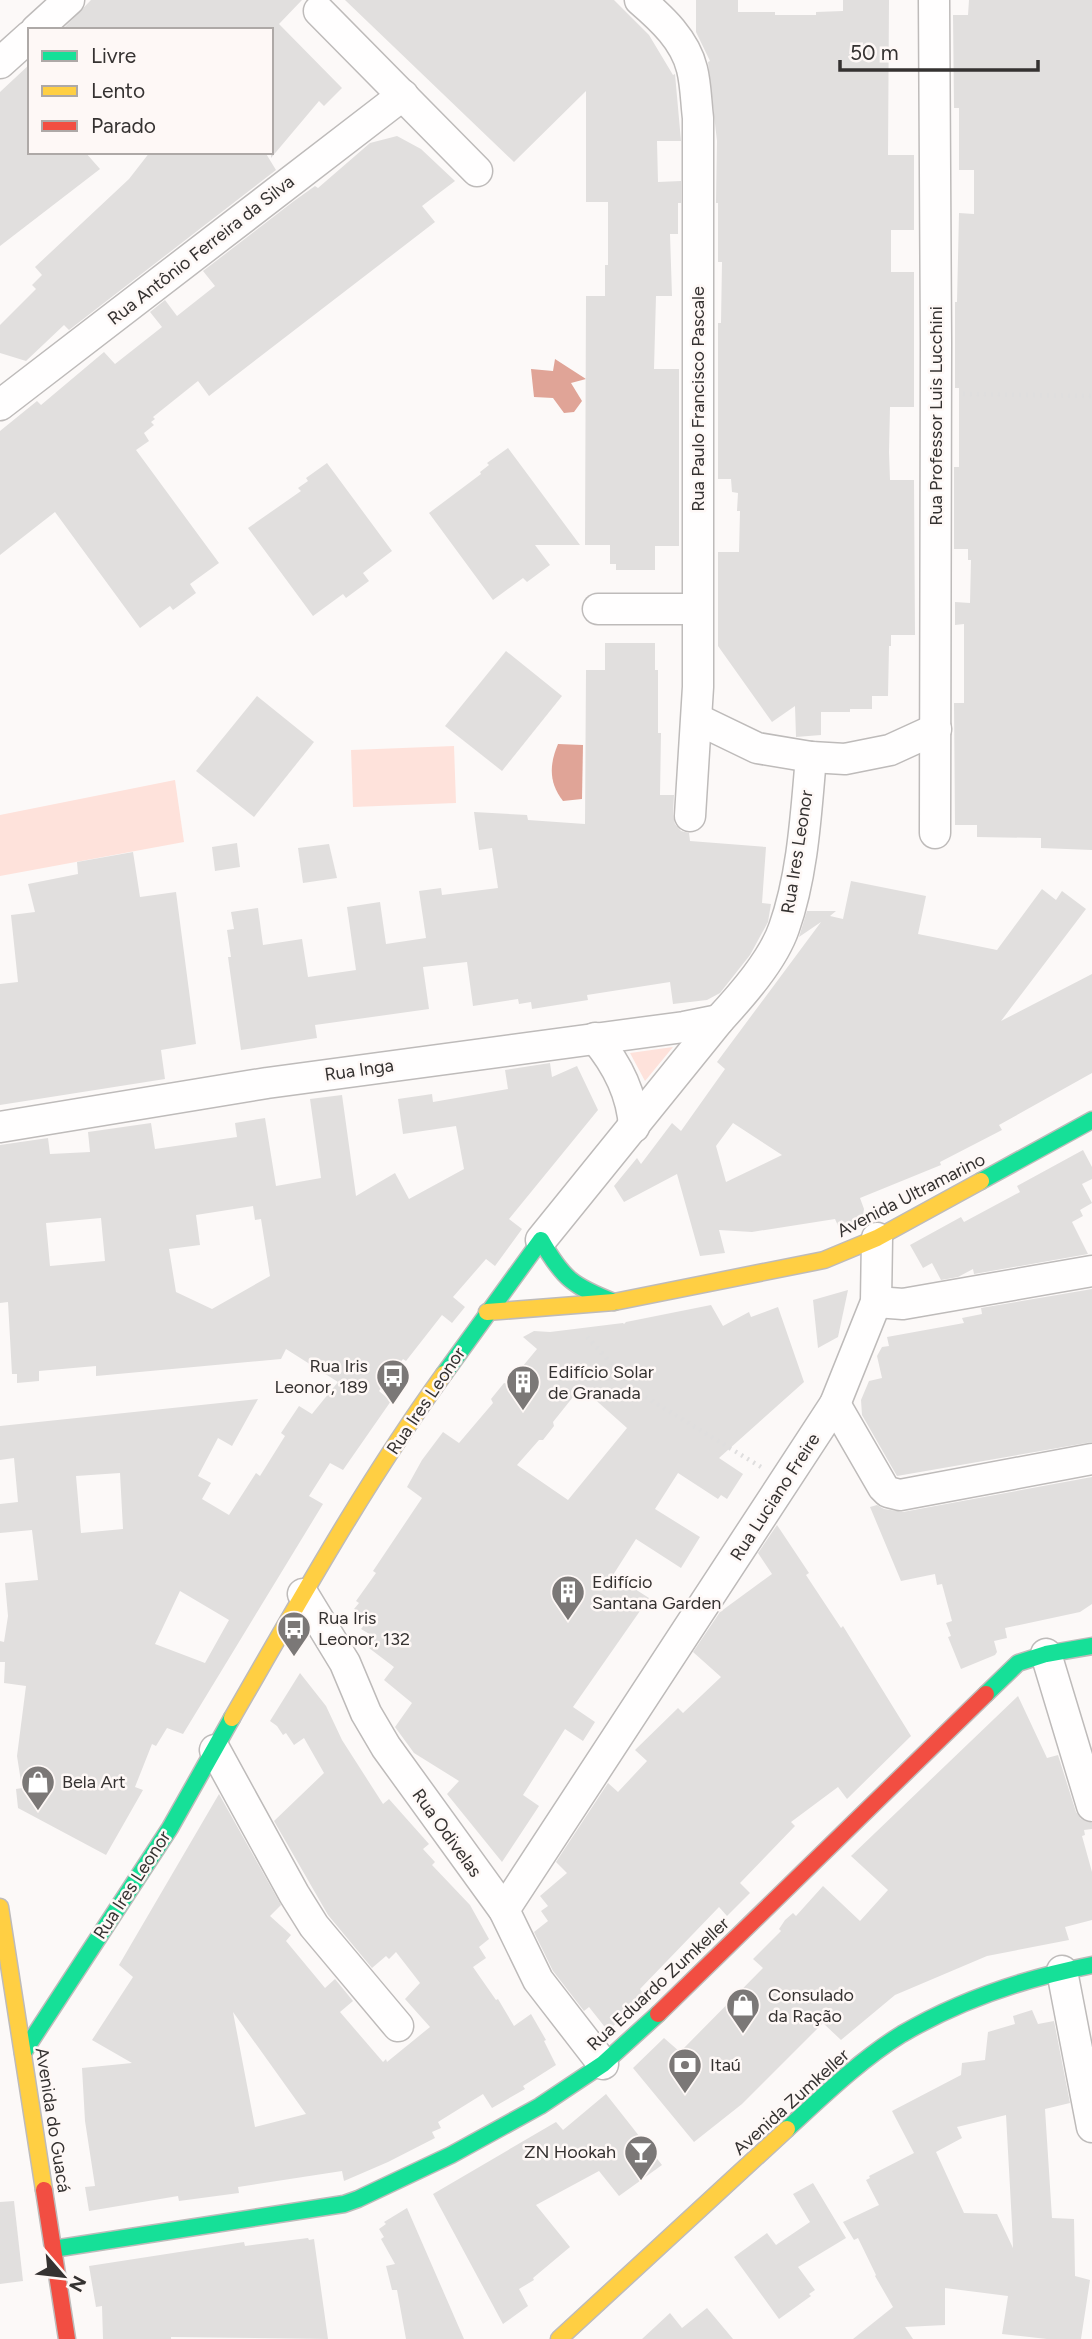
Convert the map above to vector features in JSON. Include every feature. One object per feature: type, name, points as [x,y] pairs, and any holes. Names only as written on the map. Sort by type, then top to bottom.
[{"type":"street","points":[[38,28],[69,0]]},
{"type":"street","name":"Rua Paulo Francisco Pascale","points":[[640,0],[663,20],[681,43],[692,68],[698,118],[697,719],[690,816]]},
{"type":"street","name":"Rua Professor Luis Lucchini","points":[[934,0],[937,393],[935,833]]},
{"type":"street","points":[[319,11],[477,171]]},
{"type":"street","points":[[0,63],[28,38]]},
{"type":"street","name":"Rua Antônio Ferreira da Silva","points":[[0,405],[403,95]]},
{"type":"street","points":[[598,609],[697,610]]},
{"type":"street","points":[[697,719],[757,748],[811,758],[845,760],[890,750],[936,729]]},
{"type":"street","name":"Rua Ires Leonor","points":[[23,2053],[170,1828],[303,1594],[427,1396],[541,1240],[719,1020],[740,998],[775,947],[784,929],[796,884],[811,758]]},
{"type":"street","name":"Rua Inga","points":[[0,1128],[267,1083],[719,1020]]},
{"type":"street","points":[[595,1038],[626,1087],[633,1110],[634,1127]]},
{"type":"street","name":"Avenida Ultramarino","points":[[487,1312],[614,1302],[824,1260],[877,1238],[1092,1120]]},
{"type":"street","name":"Rua Luciano Freire","points":[[504,1910],[835,1404],[876,1302],[877,1238]]},
{"type":"street","points":[[541,1240],[557,1270],[571,1284],[614,1302]]},
{"type":"street","points":[[876,1302],[903,1304],[1092,1271]]},
{"type":"street","points":[[835,1404],[883,1487],[888,1492],[900,1495],[1092,1459]]},
{"type":"street","name":"Rua Odivelas","points":[[303,1594],[345,1663],[366,1713],[386,1747],[504,1910],[538,1980],[603,2064]]},
{"type":"street","name":"Rua Eduardo Zumkeller","points":[[53,2249],[344,2204],[381,2191],[505,2127],[603,2064],[623,2048],[1018,1662],[1092,1646]]},
{"type":"street","points":[[1046,1654],[1092,1806]]},
{"type":"street","points":[[215,1751],[314,1926],[398,2026]]},
{"type":"street","name":"Avenida do Guacá","points":[[0,1907],[67,2339]]},
{"type":"street","name":"Avenida Zumkeller","points":[[559,2339],[843,2078],[891,2042],[963,2001],[1062,1971],[1092,1965]]},
{"type":"street","points":[[1062,1971],[1092,2127]]},
{"type":"path","points":[[937,393],[1092,396]]},
{"type":"path","points":[[561,1308],[639,1393],[785,1482]]},
{"type":"shaded area","points":[[555,359],[586,379],[571,383],[582,401],[574,412],[564,413],[553,398],[534,397],[531,369],[553,371]]},
{"type":"shaded area","points":[[558,744],[583,745],[582,799],[563,801],[558,794],[552,767]]},
{"type":"shaded area","points":[[454,746],[456,803],[353,807],[351,750]]},
{"type":"shaded area","points":[[175,780],[184,842],[0,876],[0,815]]},
{"type":"shaded area","points":[[673,1047],[645,1081],[630,1053]]},
{"type":"building","points":[[91,0],[302,0],[279,24],[342,88],[324,106],[319,101],[271,158],[273,28],[64,28]]},
{"type":"building","points":[[345,0],[614,0],[649,35],[673,75],[675,74],[681,141],[657,141],[658,182],[681,181],[681,203],[678,203],[678,234],[670,234],[672,296],[656,296],[654,369],[679,369],[679,546],[655,546],[655,570],[616,570],[616,564],[610,564],[610,545],[585,545],[586,296],[605,296],[605,265],[608,265],[608,202],[586,202],[586,91],[514,162]]},
{"type":"building","points":[[696,0],[738,0],[738,12],[816,15],[816,12],[843,11],[843,0],[889,0],[888,155],[914,155],[914,230],[891,230],[891,272],[914,272],[914,407],[890,407],[890,480],[914,480],[915,635],[891,635],[888,696],[872,696],[872,709],[821,712],[821,735],[796,737],[795,706],[772,722],[718,646],[718,552],[739,552],[740,511],[737,511],[738,493],[732,492],[731,479],[718,479],[718,323],[721,323],[722,262],[718,262],[717,141],[710,61],[696,32]]},
{"type":"building","points":[[969,0],[1092,0],[1092,850],[1041,848],[1041,838],[977,837],[977,825],[955,825],[954,703],[964,703],[964,624],[955,625],[955,602],[970,603],[971,560],[968,560],[968,549],[954,549],[954,467],[959,467],[955,302],[959,213],[974,214],[974,170],[959,170],[959,108],[954,108],[953,15],[968,15]]},
{"type":"building","points":[[28,66],[28,154],[87,154],[100,169],[0,246],[0,92]]},
{"type":"building","points":[[397,136],[421,149],[455,181],[422,206],[435,222],[209,396],[198,381],[153,417],[155,419],[151,422],[154,425],[144,433],[149,441],[136,450],[219,563],[190,584],[196,593],[173,610],[170,606],[140,628],[55,512],[0,555],[0,431],[37,401],[41,405],[104,352],[115,364],[162,327],[150,312],[165,300],[177,316],[215,286],[203,271],[294,201],[315,186],[318,188],[370,143]]},
{"type":"building","points":[[148,154],[266,154],[276,170],[69,330],[64,325],[26,361],[0,353],[0,325],[36,289],[32,285],[42,275],[35,267],[129,179]]},
{"type":"building","points":[[508,448],[580,545],[535,545],[550,565],[527,582],[523,578],[493,600],[429,513],[481,474],[489,465],[487,463]]},
{"type":"building","points":[[327,463],[392,551],[363,573],[369,581],[346,598],[343,594],[313,616],[248,528],[301,491],[298,488],[308,481],[306,478]]},
{"type":"building","points":[[605,643],[655,643],[658,733],[661,733],[660,795],[674,795],[675,824],[681,831],[689,833],[690,841],[766,847],[762,903],[771,904],[768,922],[750,955],[720,993],[707,1000],[673,1004],[670,982],[587,995],[588,1000],[532,1009],[531,1002],[519,1004],[518,999],[473,1006],[467,962],[423,967],[429,1009],[315,1025],[317,1038],[241,1050],[228,957],[231,957],[227,930],[234,929],[231,912],[258,908],[263,945],[302,939],[308,977],[356,970],[347,907],[380,902],[386,944],[426,938],[419,891],[441,888],[442,895],[498,888],[492,848],[479,850],[474,812],[527,815],[528,820],[585,824],[586,670],[605,670]]},
{"type":"building","points":[[506,651],[562,696],[502,771],[445,726]]},
{"type":"building","points":[[257,696],[314,742],[254,817],[196,771]]},
{"type":"building","points":[[237,843],[240,867],[215,871],[212,847]]},
{"type":"building","points":[[329,844],[337,878],[303,883],[298,848]]},
{"type":"building","points":[[133,852],[140,897],[176,892],[196,1044],[161,1050],[165,1079],[0,1105],[0,984],[18,982],[11,915],[35,912],[28,884],[78,874],[77,862]]},
{"type":"building","points":[[851,881],[926,896],[918,934],[997,950],[1042,889],[1056,900],[1062,891],[1086,909],[1001,1021],[1092,974],[1092,1073],[999,1125],[1002,1130],[940,1162],[941,1165],[860,1198],[864,1209],[863,1216],[839,1228],[835,1219],[752,1232],[719,1230],[725,1253],[700,1256],[677,1174],[624,1202],[614,1186],[637,1158],[641,1164],[672,1123],[681,1131],[725,1069],[717,1062],[821,922],[799,937],[807,911],[836,911],[830,916],[843,919]],"holes":[[[733,1123],[782,1155],[726,1182],[716,1146]]]},
{"type":"building","points":[[550,1063],[552,1077],[577,1066],[598,1110],[509,1219],[522,1229],[495,1266],[486,1259],[453,1297],[465,1307],[452,1323],[442,1315],[379,1391],[391,1401],[343,1470],[330,1463],[309,1496],[323,1504],[183,1734],[167,1728],[156,1746],[152,1744],[135,1787],[143,1790],[106,1855],[18,1808],[16,1789],[22,1788],[17,1756],[26,1686],[4,1683],[5,1662],[0,1662],[0,1641],[4,1642],[8,1616],[5,1583],[38,1580],[32,1530],[0,1533],[0,1504],[18,1502],[14,1458],[0,1460],[0,1426],[258,1399],[232,1446],[218,1438],[198,1476],[211,1483],[202,1499],[229,1515],[256,1473],[260,1476],[285,1436],[281,1433],[299,1406],[312,1414],[338,1382],[286,1349],[281,1359],[96,1376],[96,1366],[39,1371],[39,1381],[17,1383],[17,1374],[12,1374],[8,1302],[0,1303],[0,1145],[48,1138],[50,1154],[90,1152],[88,1132],[151,1123],[155,1149],[237,1137],[235,1123],[265,1118],[276,1186],[321,1178],[310,1099],[342,1095],[356,1196],[395,1173],[409,1199],[464,1169],[456,1126],[403,1134],[398,1099],[432,1094],[433,1102],[508,1089],[505,1070]],"holes":[[[253,1206],[255,1220],[261,1219],[270,1276],[212,1309],[176,1292],[169,1249],[200,1245],[196,1215]],[[101,1218],[105,1261],[50,1266],[46,1223]],[[120,1473],[123,1529],[81,1533],[76,1476]],[[180,1591],[229,1620],[205,1663],[155,1644]]]},
{"type":"building","points":[[1083,1150],[1092,1167],[1092,1179],[1082,1184],[1092,1203],[1080,1210],[1083,1216],[1072,1222],[1088,1254],[974,1274],[973,1269],[958,1277],[941,1280],[932,1263],[923,1268],[910,1245],[961,1217],[964,1222],[1020,1192],[1017,1186]]},
{"type":"building","points":[[1092,1289],[1092,1442],[897,1476],[862,1415],[861,1400],[869,1381],[882,1378],[877,1356],[882,1347],[889,1346],[887,1337],[964,1323],[962,1318],[982,1314],[981,1308]]},
{"type":"building","points":[[848,1290],[838,1337],[818,1348],[813,1300]]},
{"type":"building","points":[[711,1305],[723,1326],[749,1312],[751,1317],[778,1307],[804,1382],[719,1458],[743,1474],[727,1499],[721,1495],[718,1499],[678,1473],[655,1509],[700,1537],[681,1568],[636,1539],[613,1575],[649,1598],[573,1707],[595,1722],[583,1741],[565,1729],[523,1795],[539,1806],[502,1862],[447,1794],[459,1781],[414,1753],[395,1727],[412,1703],[384,1680],[394,1667],[369,1648],[376,1638],[361,1629],[365,1624],[357,1619],[362,1614],[354,1609],[359,1603],[356,1601],[376,1573],[373,1571],[422,1498],[407,1487],[422,1460],[443,1432],[459,1443],[493,1403],[491,1399],[504,1383],[508,1384],[537,1349],[523,1337],[534,1331],[550,1332],[626,1322]],"holes":[[[581,1387],[627,1428],[568,1500],[517,1465],[539,1440],[543,1440],[554,1426],[553,1422]]]},
{"type":"building","points":[[1092,1477],[1092,1604],[1080,1612],[1005,1628],[1007,1638],[994,1641],[997,1652],[995,1655],[961,1669],[948,1637],[951,1636],[946,1623],[952,1621],[942,1584],[937,1585],[935,1574],[901,1581],[870,1507],[877,1505],[903,1512]]},
{"type":"building","points":[[777,1525],[809,1573],[806,1575],[841,1628],[843,1626],[911,1736],[847,1799],[838,1787],[791,1822],[795,1826],[740,1883],[750,1893],[727,1916],[719,1907],[640,1989],[645,1996],[608,2031],[589,2007],[584,2011],[553,1971],[534,1932],[548,1921],[541,1911],[548,1906],[540,1896],[567,1873],[556,1862],[608,1783],[618,1792],[647,1761],[635,1750],[678,1708],[683,1713],[721,1677],[693,1652],[720,1612],[772,1574],[758,1553]]},
{"type":"building","points":[[300,1673],[326,1706],[342,1740],[383,1804],[389,1799],[429,1844],[423,1849],[435,1862],[432,1865],[470,1905],[489,1939],[479,1947],[486,1958],[473,1967],[496,2000],[498,1999],[514,2026],[531,2014],[556,2065],[523,2086],[525,2089],[492,2108],[483,2094],[438,2122],[441,2128],[432,2132],[435,2138],[344,2181],[342,2171],[238,2187],[239,2193],[179,2201],[178,2196],[89,2211],[85,2187],[95,2186],[85,2121],[82,2068],[132,2063],[92,2040],[133,1977],[119,1965],[219,1794],[281,1905],[270,1916],[291,1935],[286,1941],[325,1988],[335,1979],[353,2001],[340,2012],[383,2062],[386,2059],[387,2062],[430,2027],[405,1999],[420,1983],[396,1952],[389,1959],[386,1956],[372,1968],[328,1915],[274,1821],[324,1773],[304,1738],[294,1745],[286,1733],[283,1735],[270,1721]],"holes":[[[233,2012],[306,2114],[255,2127]]]},
{"type":"building","points":[[1018,1696],[1047,1758],[1058,1755],[1076,1812],[1081,1819],[1092,1823],[1092,1829],[1084,1830],[1085,1835],[1082,1836],[1092,1872],[1092,1920],[1065,1927],[1069,1940],[987,1956],[895,1995],[841,2040],[823,2023],[742,2104],[694,2142],[633,2068],[664,2038],[680,2052],[763,1968],[753,1959],[781,1931],[779,1929],[785,1920],[793,1913],[796,1916],[823,1886],[860,1921],[888,1890],[851,1856]]},
{"type":"building","points":[[1032,2010],[1038,2024],[1054,2021],[1070,2103],[1045,2109],[1052,2218],[1074,2219],[1075,2276],[1090,2280],[1081,2339],[1047,2339],[1002,2334],[1008,2296],[945,2288],[945,2325],[905,2327],[913,2339],[853,2339],[893,2307],[858,2238],[854,2240],[843,2222],[879,2205],[866,2180],[869,2176],[914,2153],[892,2111],[961,2075],[962,2063],[985,2060],[988,2032],[1015,2024],[1013,2016]],"holes":[[[1006,2115],[1013,2248],[997,2214],[964,2213],[936,2152],[962,2138],[957,2127]]]},
{"type":"building","points":[[606,2094],[662,2165],[619,2196],[599,2171],[536,2205],[570,2247],[533,2278],[534,2280],[519,2289],[528,2306],[503,2324],[433,2194],[556,2122],[563,2130]]},
{"type":"building","points":[[813,2183],[846,2238],[798,2267],[815,2290],[809,2294],[811,2296],[779,2319],[734,2257],[767,2233],[776,2245],[810,2222],[793,2194]]},
{"type":"building","points":[[14,2201],[23,2281],[0,2284],[0,2202]]},
{"type":"building","points":[[407,2208],[464,2339],[406,2339],[397,2290],[392,2290],[386,2266],[395,2264],[381,2239],[384,2237],[379,2229],[386,2224],[384,2222]]},
{"type":"building","points":[[314,2239],[328,2339],[103,2339],[102,2306],[96,2307],[89,2266],[244,2242],[245,2246]]},
{"type":"building","points":[[707,2308],[733,2339],[642,2339],[670,2313],[682,2328]]},
{"type":"traffic: fast","points":[[981,1181],[1092,1120]]},
{"type":"traffic: fast","points":[[444,1374],[541,1240],[570,1280],[614,1302]]},
{"type":"traffic: fast","points":[[986,1694],[1018,1663],[1046,1654],[1092,1646]]},
{"type":"traffic: fast","points":[[23,2053],[170,1828],[232,1718]]},
{"type":"traffic: fast","points":[[787,2129],[871,2055],[924,2022],[994,1992],[1043,1976],[1092,1965]]},
{"type":"traffic: fast","points":[[53,2249],[344,2204],[358,2199],[451,2155],[540,2106],[603,2064],[658,2014]]},
{"type":"traffic: slow","points":[[487,1312],[614,1302],[824,1260],[877,1238],[981,1181]]},
{"type":"traffic: slow","points":[[232,1718],[360,1500],[444,1374]]},
{"type":"traffic: slow","points":[[0,1907],[44,2190]]},
{"type":"traffic: slow","points":[[559,2339],[787,2129]]},
{"type":"traffic: jam","points":[[658,2014],[986,1694]]},
{"type":"traffic: jam","points":[[44,2190],[67,2339]]},
{"type":"place","name":"Rua Iris Leonor, 189","points":[[393,1406]]},
{"type":"place","name":"Edifício Solar de Granada","points":[[523,1412]]},
{"type":"place","name":"Edifício Santana Garden","points":[[568,1622]]},
{"type":"place","name":"Rua Iris Leonor, 132","points":[[294,1658]]},
{"type":"place","name":"Bela Art","points":[[38,1812]]},
{"type":"place","name":"Consulado da Ração","points":[[743,2035]]},
{"type":"place","name":"Itaú","points":[[685,2095]]},
{"type":"place","name":"ZN Hookah","points":[[641,2182]]}]
